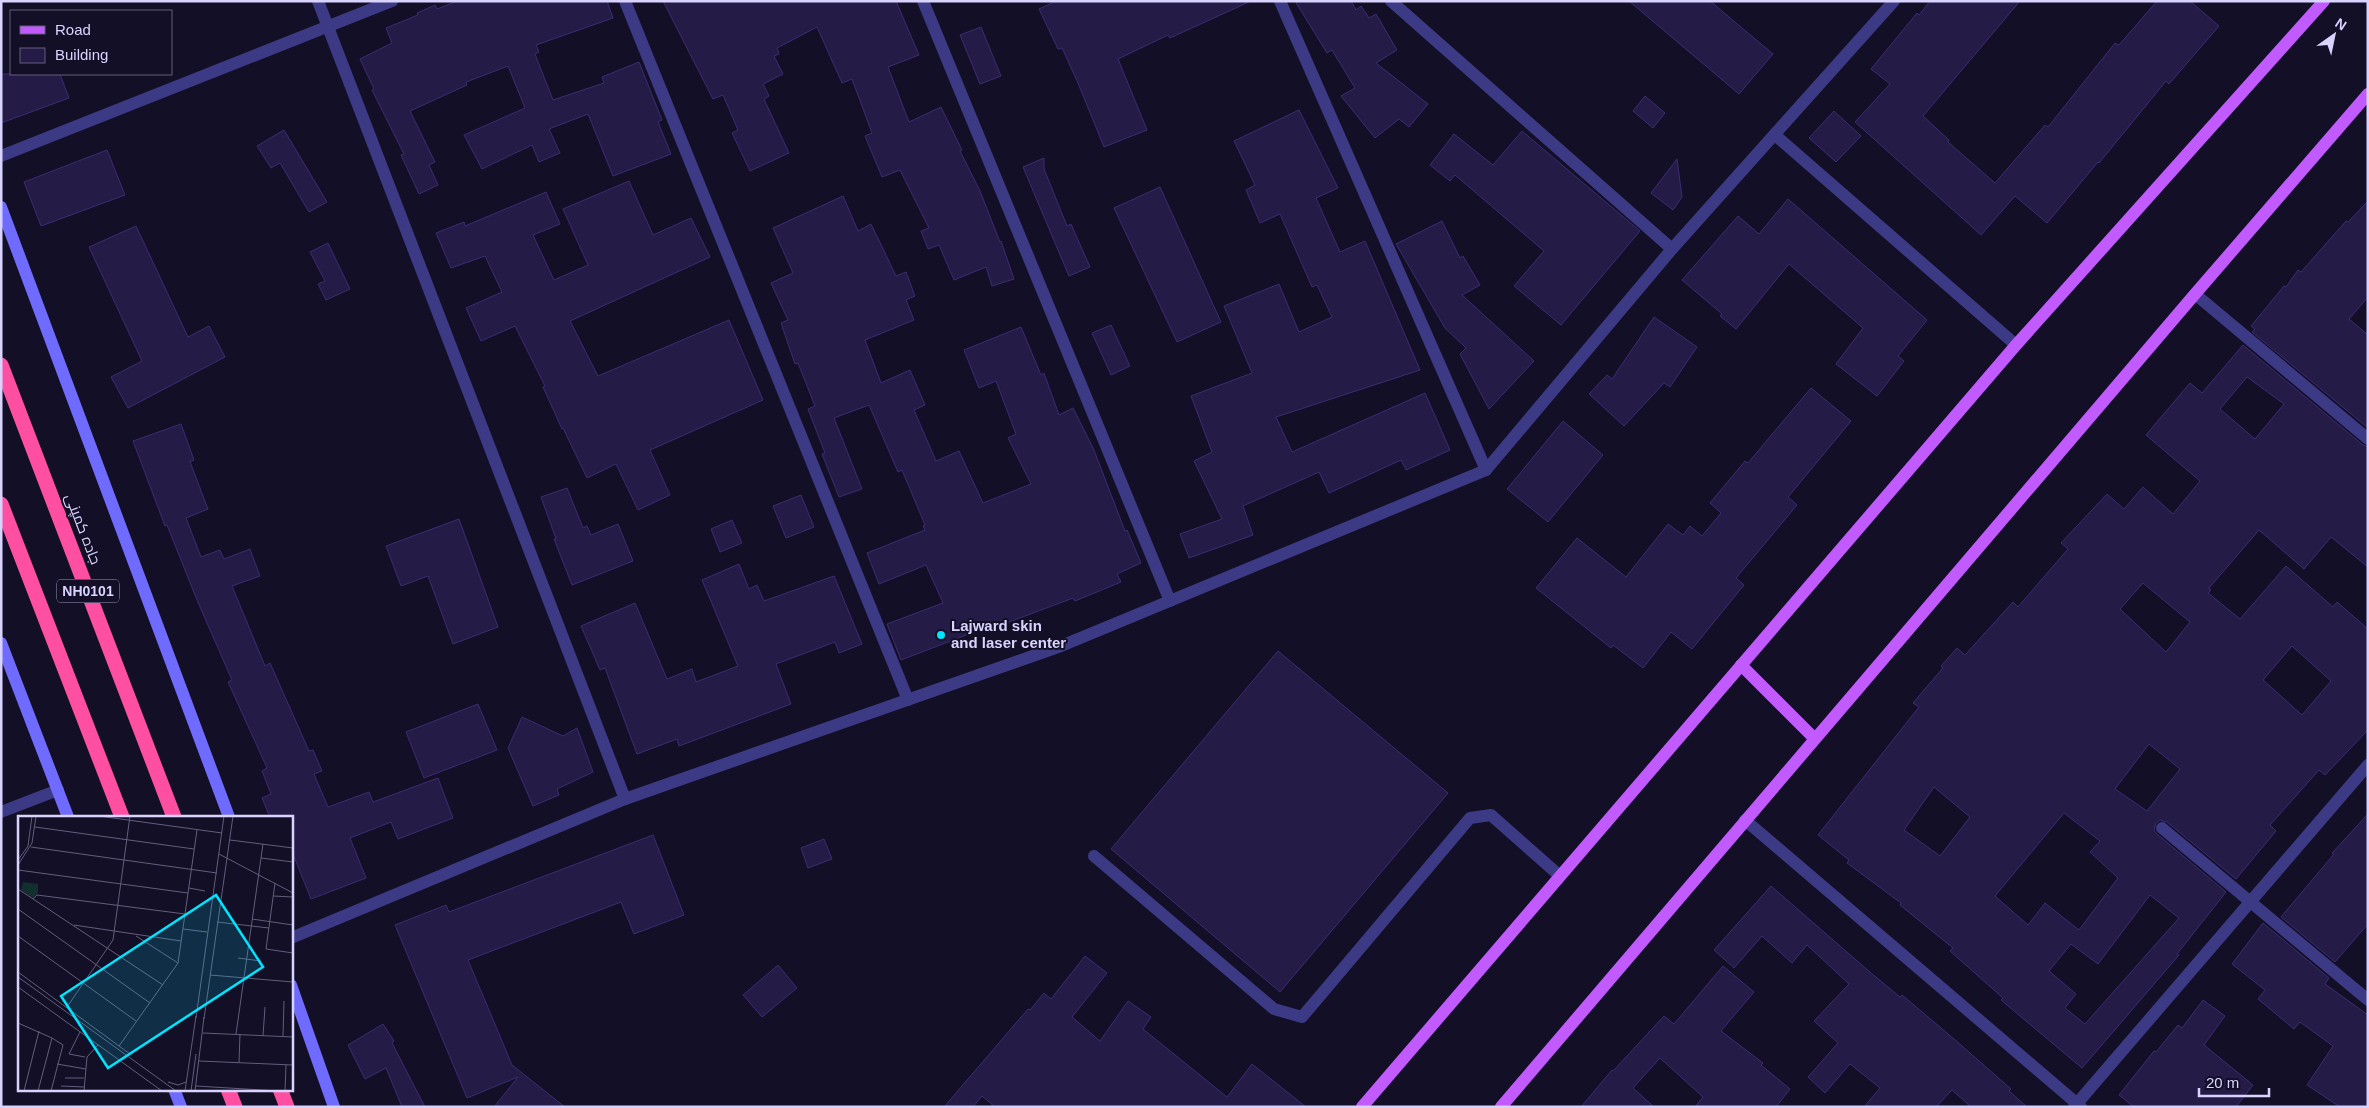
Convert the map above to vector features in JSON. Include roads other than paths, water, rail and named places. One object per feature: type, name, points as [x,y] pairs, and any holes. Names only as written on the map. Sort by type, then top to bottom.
[{"type":"highway","name":"جاده کمپنی","points":[[1,365],[174,816]]},
{"type":"highway","name":"NH0101","points":[[1,504],[122,816]]},
{"type":"highway","points":[[228,1090],[235,1107]]},
{"type":"highway","points":[[280,1090],[287,1107]]},
{"type":"main road","points":[[1362,1107],[2016,344],[2324,1]]},
{"type":"main road","points":[[1501,1107],[2194,294],[2368,94]]},
{"type":"main road","points":[[1741,666],[1814,738]]},
{"type":"street","points":[[318,1],[625,799]]},
{"type":"street","points":[[1,156],[392,1]]},
{"type":"street","points":[[625,1],[908,700]]},
{"type":"street","points":[[923,1],[1170,601]]},
{"type":"street","points":[[1280,1],[1486,470]]},
{"type":"street","points":[[1391,1],[1672,249]]},
{"type":"street","points":[[292,938],[625,799],[1061,646],[1486,470],[1672,249],[1894,1]]},
{"type":"street","points":[[1775,135],[2016,344]]},
{"type":"street","points":[[1,207],[229,816]]},
{"type":"street","points":[[2194,294],[2368,439]]},
{"type":"street","points":[[1,643],[68,816]]},
{"type":"street","points":[[1745,820],[2077,1106],[2368,765]]},
{"type":"street","points":[[1,812],[58,790]]},
{"type":"street","points":[[1094,856],[1274,1009],[1302,1017],[1470,818],[1491,815],[1560,876]]},
{"type":"street","points":[[2162,828],[2368,1000]]},
{"type":"street","points":[[292,988],[334,1107]]},
{"type":"street","points":[[174,1090],[181,1107]]},
{"type":"place","name":"Lajward skin and laser center","points":[[941,635]]}]
